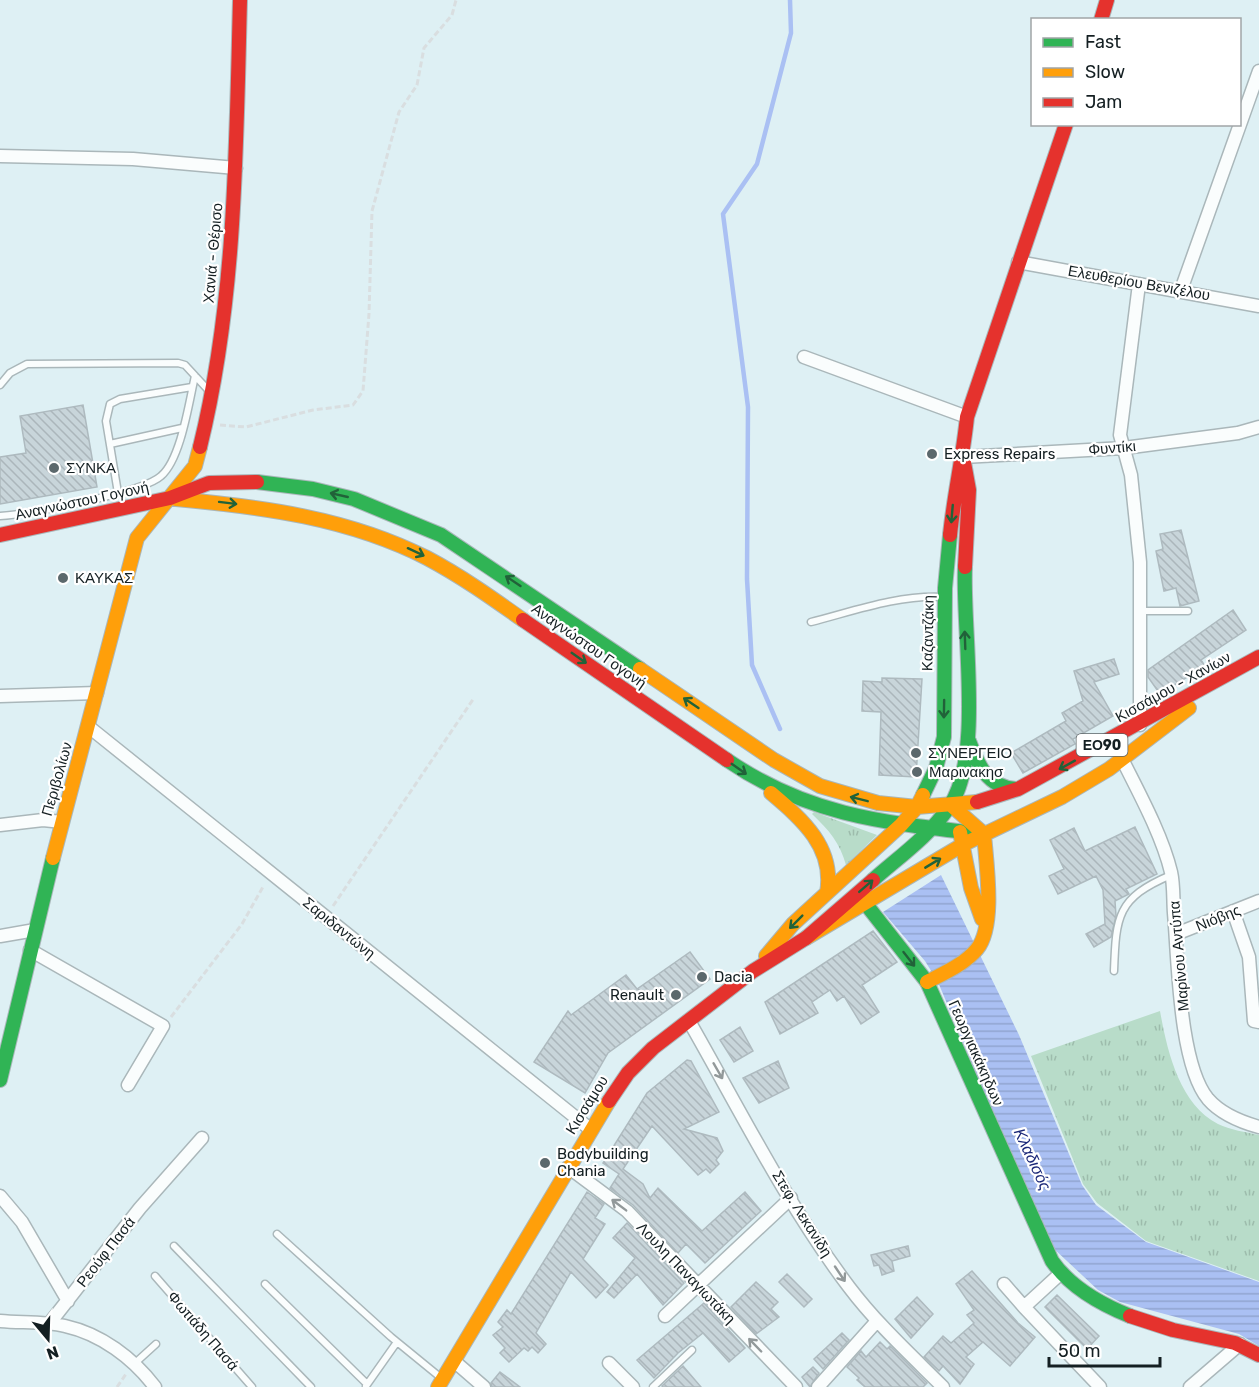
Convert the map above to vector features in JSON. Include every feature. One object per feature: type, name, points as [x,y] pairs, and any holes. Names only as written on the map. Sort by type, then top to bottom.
[{"type":"main road","name":"Χανιά - Θέρισο","points":[[170,498],[195,466],[213,394],[229,275],[236,168],[240,0]]},
{"type":"main road","points":[[1102,18],[1107,0]]},
{"type":"main road","name":"Καζαντζάκη","points":[[917,807],[936,768],[944,737],[945,597],[954,492],[963,457],[967,417],[1065,126]]},
{"type":"main road","name":"Καζαντζάκη","points":[[951,805],[962,776],[969,741],[964,587],[969,490],[963,457]]},
{"type":"main road","name":"Αναγνώστου Γογονή","points":[[0,535],[170,498],[209,483],[245,480],[312,489],[354,499],[398,515],[441,535],[480,558],[774,760],[838,793],[878,803],[917,807]]},
{"type":"main road","name":"Αναγνώστου Γογονή","points":[[170,498],[307,513],[351,525],[431,559],[759,783],[830,810],[932,829],[962,838]]},
{"type":"main road","name":"Περιβολίων","points":[[0,1080],[62,822],[89,727],[137,538],[170,498]]},
{"type":"main road","name":"Κισσάμου - Χανίων","points":[[951,805],[987,800],[1018,789],[1259,657]]},
{"type":"main road","name":"Κισσάμου - Χανίων","points":[[984,834],[1062,796],[1122,759],[1246,665]]},
{"type":"main road","points":[[969,741],[978,765],[986,777],[1000,788],[1018,789]]},
{"type":"main road","points":[[759,783],[815,836],[831,871],[827,892]]},
{"type":"main road","points":[[931,980],[978,948],[982,941],[988,887],[984,834],[951,805]]},
{"type":"main road","points":[[951,805],[962,838],[971,888],[984,923]]},
{"type":"main road","name":"ΕΟ90","points":[[917,807],[951,805]]},
{"type":"main road","name":"Κισσάμου","points":[[440,1383],[590,1129],[620,1083],[639,1060],[753,971],[806,938],[932,829],[951,805]]},
{"type":"main road","name":"Κισσάμου","points":[[753,971],[794,924],[901,825],[917,807]]},
{"type":"main road","name":"ΕΟ90","points":[[806,938],[865,903],[962,838],[984,834]]},
{"type":"main road","name":"Γεωργιακάκηδων","points":[[865,903],[931,980],[1034,1224],[1061,1273],[1119,1312],[1162,1328],[1240,1344],[1259,1355]]},
{"type":"street","points":[[1241,122],[1259,71]]},
{"type":"street","points":[[1181,290],[1239,126]]},
{"type":"street","points":[[0,156],[133,159],[236,168]]},
{"type":"street","name":"Ελευθερίου Βενιζέλου","points":[[1018,262],[1259,306]]},
{"type":"street","points":[[1139,284],[1120,435],[1131,475],[1140,562],[1140,724],[1149,738]]},
{"type":"street","points":[[804,357],[967,417]]},
{"type":"street","name":"Φυντίκι","points":[[963,457],[1124,448],[1238,433],[1259,427]]},
{"type":"street","points":[[0,696],[97,693]]},
{"type":"street","name":"Σαριδαντώνη","points":[[89,727],[590,1129]]},
{"type":"street","name":"Μαρίνου Αντύπα","points":[[1122,759],[1138,791],[1172,874],[1186,1032],[1199,1085],[1208,1099],[1220,1109],[1235,1119],[1259,1127]]},
{"type":"street","points":[[0,825],[43,820],[62,822]]},
{"type":"street","name":"Νιόβης","points":[[1176,934],[1259,901]]},
{"type":"street","points":[[1233,911],[1248,953],[1254,1021],[1259,1022]]},
{"type":"street","points":[[0,936],[35,930]]},
{"type":"street","points":[[30,950],[163,1026],[128,1084]]},
{"type":"street","name":"Στεφ. Λεκανίδη","points":[[688,1021],[791,1198],[849,1286],[877,1321],[943,1387]]},
{"type":"street","name":"Ρεούφ Πασά","points":[[49,1324],[140,1208],[202,1138]]},
{"type":"street","name":"Λουλη Παναγιωτάκη","points":[[568,1167],[627,1211],[796,1387]]},
{"type":"street","points":[[0,1196],[22,1222],[68,1300]]},
{"type":"street","points":[[665,1316],[791,1198]]},
{"type":"street","points":[[1024,1307],[1061,1273]]},
{"type":"street","points":[[1004,1284],[1100,1387]]},
{"type":"street","points":[[0,1321],[66,1326],[105,1342],[137,1368],[155,1387]]},
{"type":"street","points":[[818,1387],[877,1321]]},
{"type":"street","points":[[1190,1387],[1240,1344]]},
{"type":"street","points":[[453,1361],[484,1387]]},
{"type":"street","points":[[609,1363],[633,1387]]},
{"type":"lane","points":[[0,386],[18,367],[37,363],[178,363],[185,365],[213,394]]},
{"type":"lane","points":[[0,516],[134,490],[162,476],[170,464],[182,428],[195,376]]},
{"type":"lane","points":[[118,493],[107,409],[115,401],[192,387]]},
{"type":"lane","points":[[110,444],[182,428]]},
{"type":"lane","points":[[811,622],[908,598],[945,597]]},
{"type":"lane","points":[[1141,611],[1188,611]]},
{"type":"lane","points":[[1114,971],[1116,925],[1122,911],[1144,888],[1172,874]]},
{"type":"lane","points":[[277,1234],[440,1383]]},
{"type":"lane","points":[[174,1246],[311,1387]]},
{"type":"lane","name":"Φωτιάδη Πασά","points":[[155,1276],[252,1387]]},
{"type":"lane","points":[[265,1284],[366,1385],[397,1342]]},
{"type":"lane","points":[[137,1368],[156,1344]]},
{"type":"lane","points":[[653,1387],[693,1350]]},
{"type":"path","points":[[207,423],[246,426],[313,410],[353,405],[359,400],[363,391],[369,314],[372,211],[399,112],[417,85],[424,48],[452,15],[456,0]]},
{"type":"path","points":[[326,917],[474,698]]},
{"type":"path","points":[[163,1026],[242,924],[270,873]]},
{"type":"green space","points":[[814,812],[877,835],[846,865],[837,843],[812,814]]},
{"type":"green space","points":[[1160,1011],[1171,1059],[1184,1090],[1193,1103],[1218,1124],[1259,1135],[1259,1281],[1146,1241],[1097,1203],[1083,1184],[1031,1056]]},
{"type":"water","name":"Κλαδισός","points":[[941,875],[1019,1035],[1082,1185],[1096,1205],[1146,1242],[1259,1282],[1259,1346],[1239,1334],[1120,1302],[1098,1290],[1052,1247],[1037,1219],[938,982],[925,961],[883,912]]},
{"type":"building","points":[[83,405],[97,487],[0,504],[0,457],[26,453],[20,416]]},
{"type":"building","points":[[1181,530],[1199,601],[1180,606],[1176,588],[1164,591],[1156,551],[1163,549],[1160,534]]},
{"type":"building","points":[[1233,610],[1246,630],[1201,660],[1205,666],[1160,694],[1148,677],[1148,670]]},
{"type":"building","points":[[1114,659],[1119,674],[1094,682],[1113,716],[1073,739],[1075,744],[1023,773],[1011,753],[1066,721],[1062,713],[1083,701],[1074,671]]},
{"type":"building","points":[[882,678],[922,679],[916,777],[879,775],[881,712],[862,711],[863,681],[882,682]]},
{"type":"building","points":[[1135,827],[1157,874],[1126,889],[1129,894],[1115,901],[1116,916],[1111,937],[1094,947],[1086,934],[1105,924],[1103,890],[1096,876],[1058,894],[1049,876],[1064,869],[1050,840],[1074,828],[1085,851]]},
{"type":"building","points":[[873,931],[897,962],[862,985],[879,1012],[861,1024],[844,996],[837,1001],[830,990],[812,1002],[818,1013],[780,1034],[765,1002]]},
{"type":"building","points":[[690,952],[710,979],[608,1053],[585,1093],[534,1062],[568,1011],[571,1015],[626,975],[637,989]]},
{"type":"building","points":[[740,1027],[753,1051],[734,1062],[720,1040]]},
{"type":"building","points":[[687,1060],[691,1061],[719,1112],[684,1129],[717,1138],[723,1151],[716,1160],[719,1164],[710,1173],[706,1169],[698,1175],[652,1126],[623,1169],[643,1184],[650,1198],[658,1188],[702,1231],[745,1192],[761,1211],[705,1263],[686,1244],[678,1253],[633,1205],[610,1188],[619,1174],[603,1163],[647,1093]]},
{"type":"building","points":[[778,1061],[789,1088],[759,1103],[743,1078]]},
{"type":"building","points":[[587,1192],[604,1204],[595,1218],[605,1224],[583,1259],[608,1285],[596,1298],[571,1272],[536,1333],[546,1344],[538,1353],[532,1347],[528,1351],[524,1348],[509,1362],[500,1353],[505,1348],[493,1335],[503,1327],[498,1322],[507,1310],[511,1314]]},
{"type":"building","points":[[627,1223],[684,1283],[663,1305],[637,1274],[614,1298],[607,1292],[635,1258],[613,1238]]},
{"type":"building","points":[[908,1246],[910,1256],[892,1261],[894,1271],[882,1275],[879,1265],[874,1266],[871,1255]]},
{"type":"building","points":[[972,1271],[1018,1323],[1035,1337],[1010,1366],[983,1342],[966,1357],[974,1364],[960,1384],[943,1366],[939,1371],[924,1357],[943,1336],[951,1343],[974,1323],[967,1315],[974,1310],[956,1284]]},
{"type":"building","points":[[787,1274],[812,1299],[804,1307],[779,1282]]},
{"type":"building","points":[[756,1282],[778,1302],[771,1309],[779,1317],[756,1334],[731,1307]]},
{"type":"building","points":[[1057,1295],[1099,1336],[1087,1349],[1045,1307]]},
{"type":"building","points":[[917,1297],[933,1314],[911,1338],[895,1319]]},
{"type":"building","points":[[704,1303],[745,1348],[729,1362],[703,1333],[678,1353],[654,1378],[637,1360]]},
{"type":"building","points":[[842,1333],[849,1340],[823,1369],[814,1359]]},
{"type":"building","points":[[880,1342],[887,1349],[890,1346],[927,1383],[923,1387],[865,1387],[847,1367],[861,1351],[866,1357]]},
{"type":"building","points":[[683,1366],[701,1387],[662,1386]]},
{"type":"building","points":[[813,1367],[819,1373],[810,1387],[802,1377]]},
{"type":"building","points":[[500,1372],[520,1387],[492,1387],[491,1383]]},
{"type":"waterway","points":[[780,729],[752,665],[747,579],[748,407],[723,214],[757,164],[791,33],[790,0]]},
{"type":"traffic: fast","points":[[257,482],[313,489],[354,499],[441,535],[640,669]]},
{"type":"traffic: fast","points":[[923,795],[936,768],[944,737],[945,588],[950,535]]},
{"type":"traffic: fast","points":[[873,880],[913,846],[941,818],[960,785],[966,758],[969,726],[965,567]]},
{"type":"traffic: fast","points":[[969,741],[985,773],[998,784],[1016,789]]},
{"type":"traffic: fast","points":[[727,760],[758,779],[819,806],[882,821],[984,834]]},
{"type":"traffic: fast","points":[[0,1080],[53,858]]},
{"type":"traffic: fast","points":[[865,903],[927,982],[1052,1261],[1077,1287],[1130,1316]]},
{"type":"traffic: slow","points":[[53,858],[137,538],[195,466],[200,447]]},
{"type":"traffic: slow","points":[[176,499],[305,516],[367,533],[397,544],[440,565],[523,620]]},
{"type":"traffic: slow","points":[[640,669],[774,760],[820,786],[878,803],[917,807],[977,802]]},
{"type":"traffic: slow","points":[[806,938],[964,844],[1062,797],[1109,769],[1189,708]]},
{"type":"traffic: slow","points":[[771,793],[814,836],[826,862],[827,893]]},
{"type":"traffic: slow","points":[[766,956],[793,924],[901,825],[917,807],[923,795]]},
{"type":"traffic: slow","points":[[927,982],[967,959],[983,939],[986,925],[988,877],[984,834],[951,805]]},
{"type":"traffic: slow","points":[[960,832],[971,888],[982,919]]},
{"type":"traffic: slow","points":[[438,1387],[609,1101]]},
{"type":"traffic: jam","points":[[200,447],[221,337],[227,281],[235,169],[240,0]]},
{"type":"traffic: jam","points":[[1102,18],[1107,0]]},
{"type":"traffic: jam","points":[[950,535],[967,417],[1065,126]]},
{"type":"traffic: jam","points":[[963,457],[969,490],[965,567]]},
{"type":"traffic: jam","points":[[0,535],[170,498],[209,483],[257,482]]},
{"type":"traffic: jam","points":[[523,620],[727,760]]},
{"type":"traffic: jam","points":[[977,802],[1018,789],[1259,657]]},
{"type":"traffic: jam","points":[[609,1101],[628,1073],[653,1048],[753,971],[806,938],[873,880]]},
{"type":"traffic: jam","points":[[1130,1316],[1173,1330],[1235,1343],[1259,1355]]},
{"type":"place","name":"Express Repairs","points":[[932,454]]},
{"type":"place","name":"ΣΥΝΚΑ","points":[[54,468]]},
{"type":"place","name":"ΚΑΥΚΑΣ","points":[[63,578]]},
{"type":"place","name":"ΣΥΝΕΡΓΕΙΟ","points":[[916,753]]},
{"type":"place","name":"Μαρινακησ","points":[[917,772]]},
{"type":"place","name":"Dacia","points":[[702,977]]},
{"type":"place","name":"Renault","points":[[676,995]]},
{"type":"place","name":"Bodybuilding Chania","points":[[545,1163]]}]
